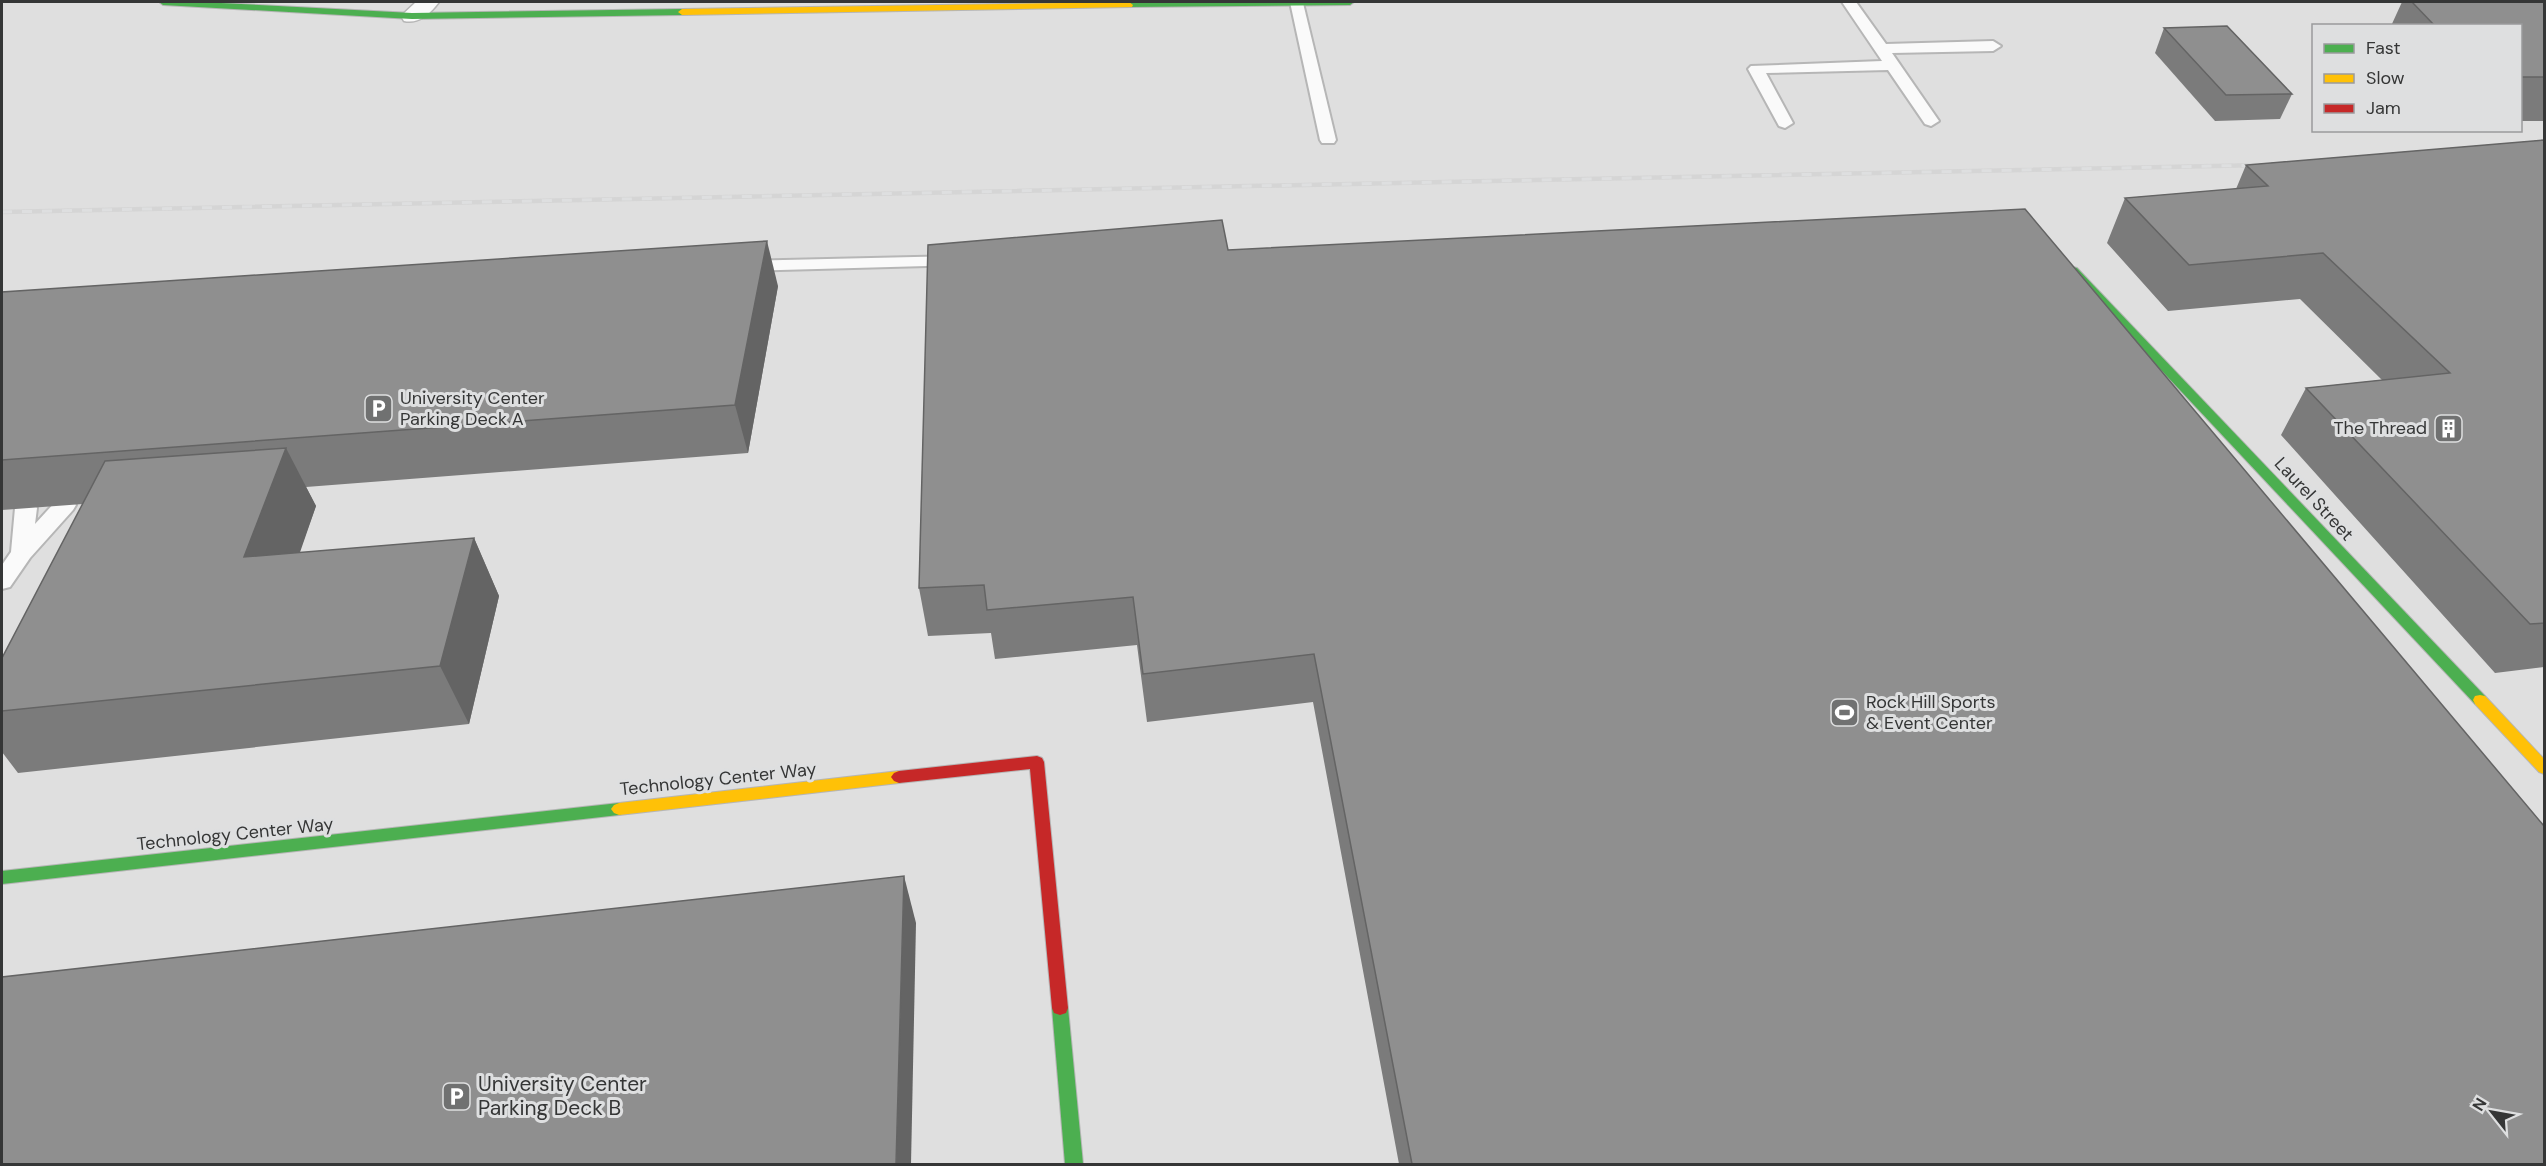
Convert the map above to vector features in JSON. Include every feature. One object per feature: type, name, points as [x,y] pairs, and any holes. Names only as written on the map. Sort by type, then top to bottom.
[{"type":"street","points":[[163,2],[412,16],[1350,2]]},
{"type":"street","points":[[412,16],[428,2]]},
{"type":"street","name":"Laurel Street","points":[[2065,262],[2544,768]]},
{"type":"street","name":"Technology Center Way","points":[[2,878],[1037,762],[1074,1164]]},
{"type":"lane","points":[[1849,2],[1931,121]]},
{"type":"lane","points":[[1296,3],[1328,140]]},
{"type":"lane","points":[[1882,49],[1993,46]]},
{"type":"lane","points":[[1785,123],[1756,69],[1892,65]]},
{"type":"lane","points":[[721,267],[981,260]]},
{"type":"lane","points":[[2,581],[21,553],[65,505]]},
{"type":"lane","points":[[21,553],[26,508]]},
{"type":"building","points":[[2412,2],[2544,2],[2544,77],[2522,77],[2522,24],[2433,24]]},
{"type":"building","points":[[2227,26],[2292,94],[2226,95],[2164,28]]},
{"type":"building","name":"The Thread","points":[[2544,140],[2544,623],[2530,624],[2306,388],[2450,373],[2323,253],[2189,265],[2125,198],[2268,186],[2246,165]]},
{"type":"building","name":"Rock Hill Sports & Event Center","points":[[2025,209],[2544,826],[2544,1164],[1412,1164],[1314,654],[1143,674],[1133,597],[987,610],[984,585],[919,588],[928,245],[1222,220],[1228,250]]},
{"type":"building","name":"University Center Parking Deck A","points":[[767,241],[735,405],[2,460],[2,292]]},
{"type":"building","points":[[286,448],[244,557],[474,538],[440,666],[2,711],[2,658],[105,461]]},
{"type":"building","name":"University Center Parking Deck B","points":[[904,876],[896,1164],[2,1164],[2,977]]},
{"type":"railway","points":[[2,212],[2263,165]]},
{"type":"traffic: fast","points":[[163,2],[412,16],[682,12]]},
{"type":"traffic: fast","points":[[1129,5],[1350,2]]},
{"type":"traffic: fast","points":[[2073,270],[2480,700]]},
{"type":"traffic: fast","points":[[2,878],[619,809]]},
{"type":"traffic: fast","points":[[1060,1008],[1074,1164]]},
{"type":"traffic: slow","points":[[682,12],[1129,5]]},
{"type":"traffic: slow","points":[[2480,700],[2544,768]]},
{"type":"traffic: slow","points":[[619,809],[899,777]]},
{"type":"traffic: jam","points":[[899,777],[1037,762],[1060,1008]]},
{"type":"place","name":"University Center Parking Deck A","points":[[379,408]]},
{"type":"place","name":"The Thread","points":[[2448,428]]},
{"type":"place","name":"Rock Hill Sports & Event Center","points":[[1845,712]]},
{"type":"place","name":"University Center Parking Deck B","points":[[457,1096]]}]
